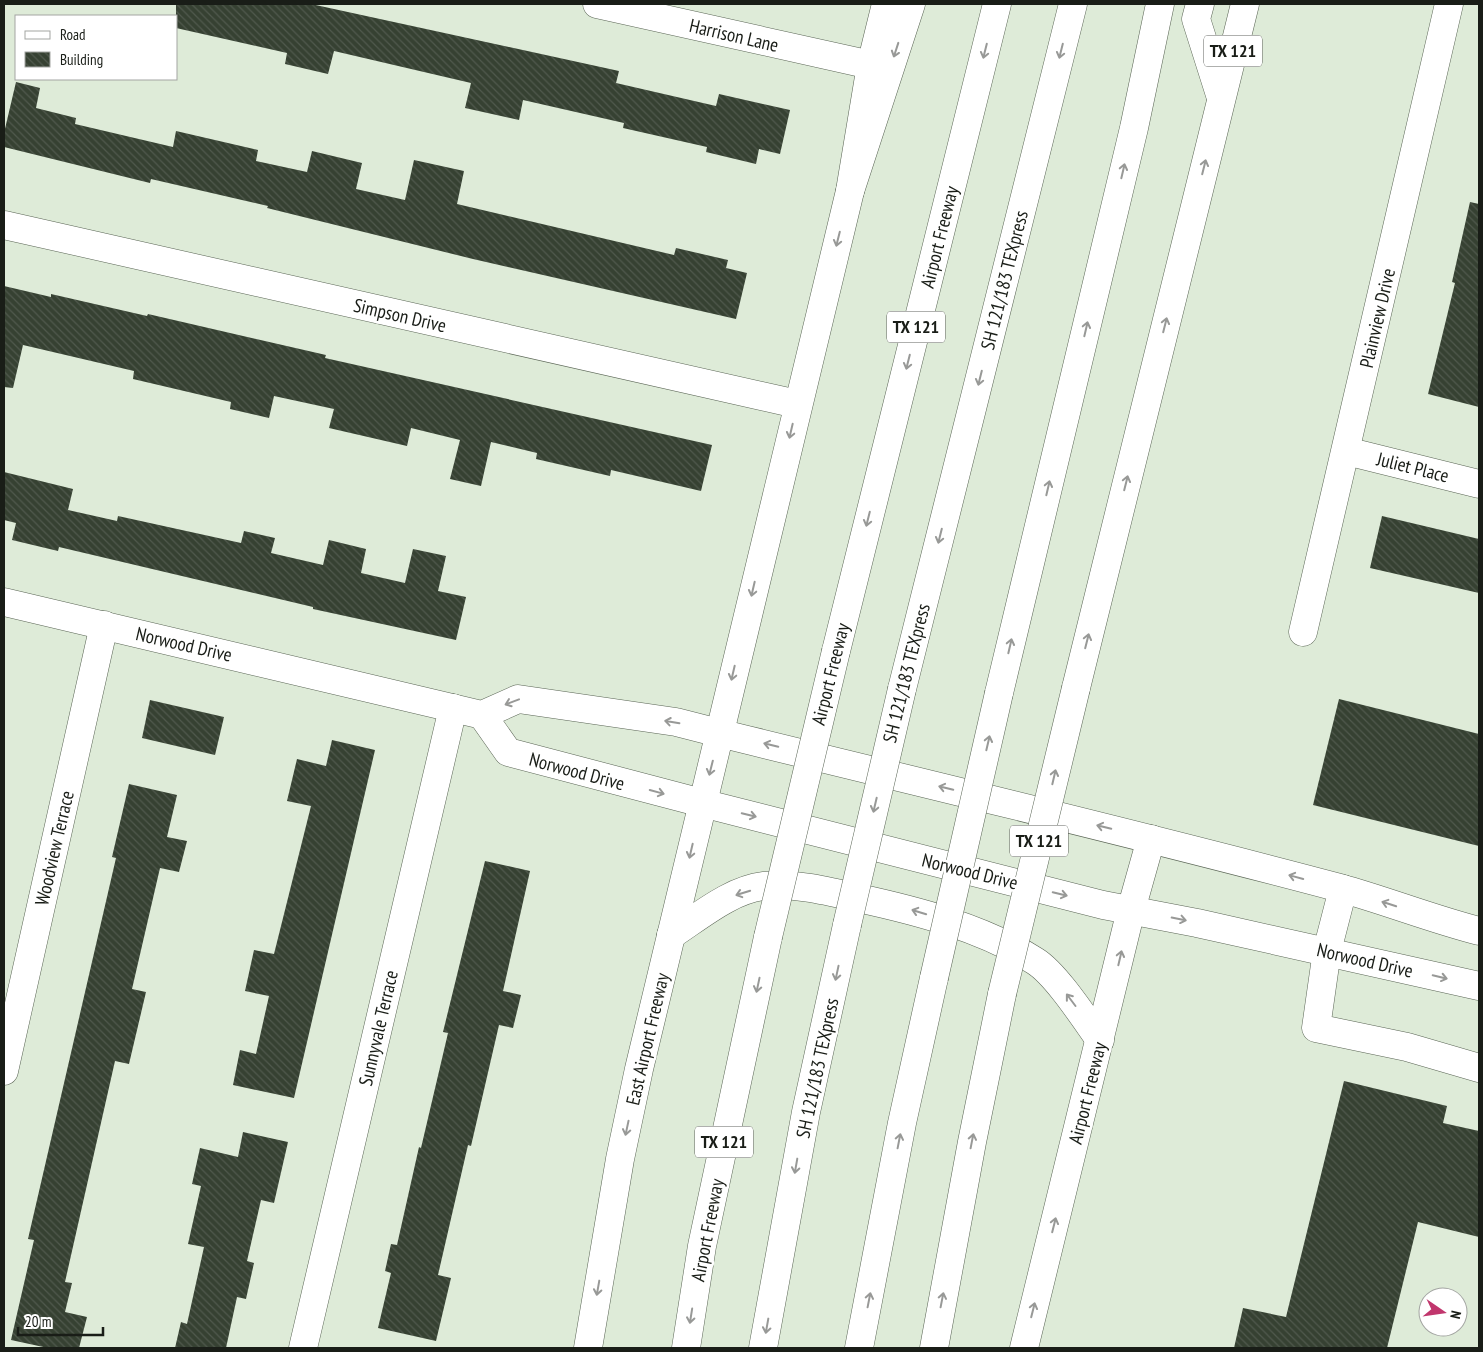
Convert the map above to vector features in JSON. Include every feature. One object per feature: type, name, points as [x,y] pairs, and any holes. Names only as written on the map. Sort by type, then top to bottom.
[{"type":"main road","name":"Harrison Lane","points":[[597,4],[871,66]]},
{"type":"main road","points":[[850,191],[871,66],[886,4]]},
{"type":"main road","points":[[720,733],[797,404],[850,191],[910,4]]},
{"type":"main road","name":"Airport Freeway","points":[[686,1348],[702,1246],[768,937],[836,651],[997,4]]},
{"type":"main road","name":"SH 121/183 TEXpress","points":[[763,1348],[806,1112],[902,689],[1073,4]]},
{"type":"main road","points":[[859,1348],[902,1123],[934,978],[999,693],[1134,128],[1160,4]]},
{"type":"main road","points":[[1200,4],[1196,19],[1221,98]]},
{"type":"main road","name":"TX 121","points":[[934,1348],[972,1142],[1002,994],[1245,4]]},
{"type":"main road","name":"Plainview Drive","points":[[1303,632],[1449,4]]},
{"type":"main road","name":"Simpson Drive","points":[[4,225],[797,404]]},
{"type":"main road","name":"Juliet Place","points":[[1346,451],[1479,484]]},
{"type":"main road","name":"Norwood Drive","points":[[4,602],[482,715],[508,752],[702,803],[1084,900],[1327,951],[1479,986]]},
{"type":"main road","name":"Woodview Terrace","points":[[4,1071],[104,625]]},
{"type":"main road","points":[[482,715],[518,698],[676,722],[1151,839],[1343,889],[1435,920],[1479,931]]},
{"type":"main road","name":"Sunnyvale Terrace","points":[[303,1348],[453,708]]},
{"type":"main road","name":"East Airport Freeway","points":[[588,1348],[622,1150],[639,1069],[720,733]]},
{"type":"main road","name":"Airport Freeway","points":[[1024,1348],[1131,910],[1151,839]]},
{"type":"main road","points":[[671,935],[732,896],[764,886],[810,887],[918,911],[977,932],[1037,962],[1064,991],[1100,1040]]},
{"type":"main road","points":[[1343,889],[1327,951],[1316,1028],[1407,1047],[1479,1068]]},
{"type":"building","points":[[176,4],[311,4],[619,71],[616,83],[716,106],[719,94],[790,110],[780,154],[759,149],[756,164],[706,152],[707,147],[623,128],[624,123],[523,100],[519,120],[465,108],[471,83],[334,51],[328,74],[285,64],[287,53],[178,28],[178,15],[176,15]]},
{"type":"building","points":[[16,82],[40,88],[36,108],[76,118],[75,124],[173,147],[176,131],[258,150],[256,161],[307,172],[312,151],[362,163],[356,189],[405,200],[414,160],[464,171],[457,204],[674,255],[676,248],[728,260],[726,268],[747,273],[736,319],[473,259],[267,208],[268,206],[151,179],[150,183],[4,147],[4,133]]},
{"type":"building","points":[[1470,202],[1479,204],[1479,407],[1428,394],[1455,283],[1452,282]]},
{"type":"building","points":[[4,286],[51,297],[51,294],[147,316],[148,314],[326,355],[325,358],[712,445],[701,491],[611,470],[610,476],[536,459],[537,453],[491,442],[481,486],[450,479],[460,440],[411,428],[407,446],[329,428],[334,409],[274,396],[269,418],[230,409],[231,402],[133,379],[134,371],[23,345],[13,388],[4,387]]},
{"type":"building","points":[[4,472],[73,489],[68,510],[117,521],[118,516],[241,543],[244,531],[275,538],[271,553],[323,565],[329,540],[366,549],[361,573],[405,583],[413,549],[446,556],[438,591],[466,597],[456,640],[313,609],[313,607],[59,547],[58,551],[12,540],[16,523],[4,520]]},
{"type":"building","points":[[1382,516],[1479,539],[1479,593],[1370,568]]},
{"type":"building","points":[[1339,699],[1479,734],[1479,846],[1313,805]]},
{"type":"building","points":[[150,700],[224,717],[215,755],[142,738]]},
{"type":"building","points":[[332,740],[375,750],[294,1098],[233,1085],[240,1050],[256,1054],[269,996],[245,991],[254,950],[274,954],[311,806],[287,801],[297,759],[326,766]]},
{"type":"building","points":[[129,784],[177,795],[167,837],[187,841],[179,872],[160,868],[132,989],[146,992],[129,1064],[115,1061],[65,1282],[72,1283],[65,1312],[87,1317],[79,1348],[48,1348],[11,1340],[34,1240],[28,1239],[116,858],[112,857]]},
{"type":"building","points":[[485,861],[530,871],[503,991],[521,995],[513,1028],[499,1025],[471,1146],[468,1145],[438,1275],[451,1278],[436,1341],[378,1328],[391,1273],[385,1271],[391,1244],[397,1245],[419,1147],[421,1148],[448,1033],[443,1032]]},
{"type":"building","points":[[1344,1081],[1447,1106],[1443,1123],[1479,1131],[1479,1237],[1418,1222],[1387,1348],[1234,1348],[1243,1308],[1286,1317]]},
{"type":"building","points":[[243,1132],[288,1142],[274,1203],[261,1200],[247,1261],[254,1263],[246,1299],[237,1297],[226,1348],[175,1348],[181,1322],[187,1324],[204,1247],[188,1244],[201,1186],[192,1184],[200,1148],[238,1157]]}]
